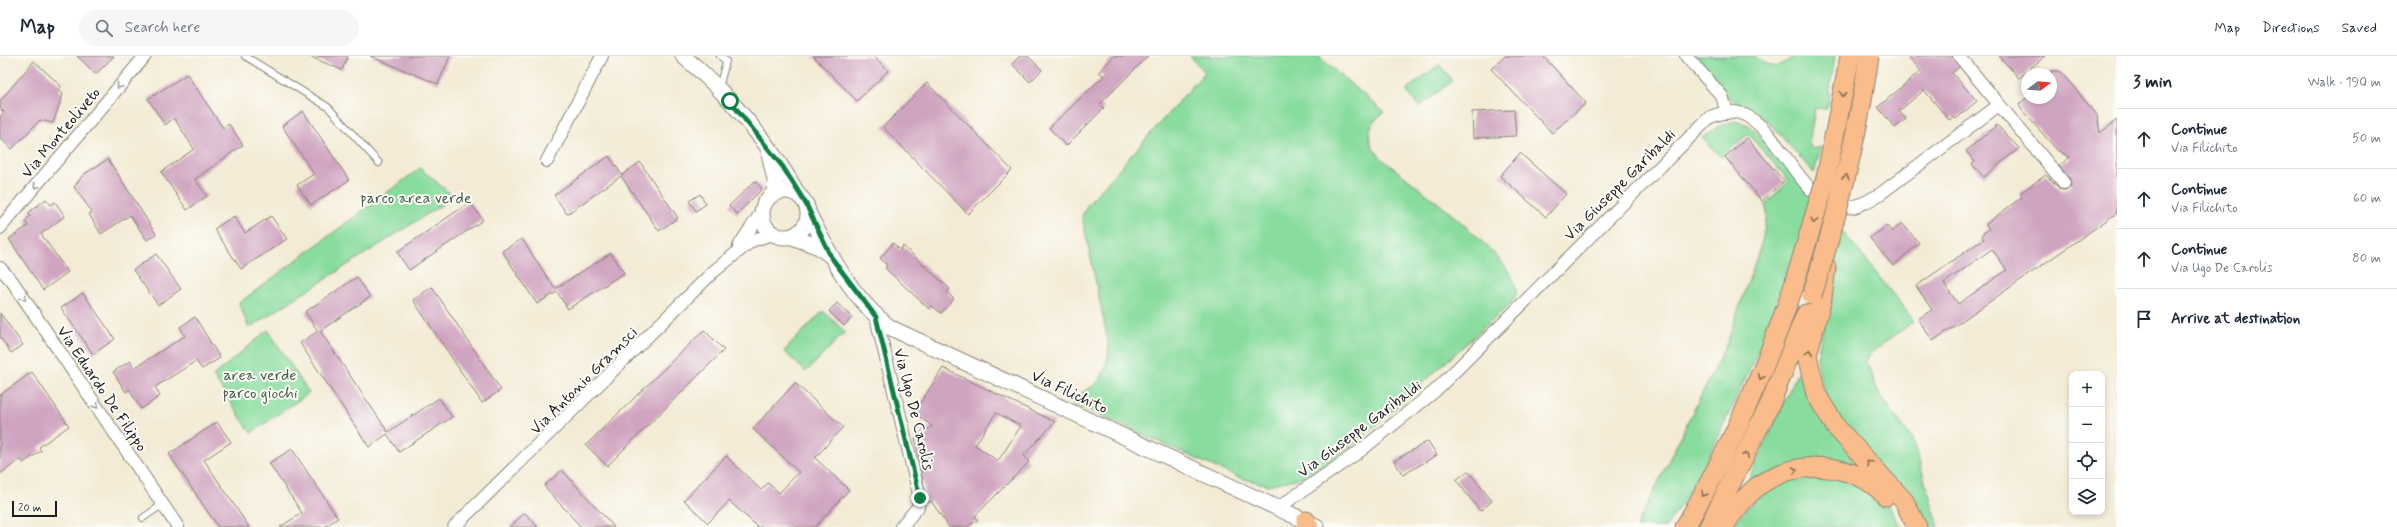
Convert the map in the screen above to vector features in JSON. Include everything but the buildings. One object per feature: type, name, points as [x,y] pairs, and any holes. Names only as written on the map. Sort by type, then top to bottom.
[{"type":"highway","points":[[1686,527],[1730,446],[1774,345],[1826,178],[1850,56]]},
{"type":"highway","points":[[1869,56],[1857,126],[1817,296],[1807,355],[1816,394],[1836,427],[1904,501],[1916,527]]},
{"type":"highway","points":[[1709,527],[1770,404],[1817,296]]},
{"type":"highway","points":[[1723,527],[1735,509],[1756,488],[1774,476],[1796,469],[1820,466],[1841,469],[1867,480],[1895,506],[1907,527]]},
{"type":"street","points":[[547,161],[602,56]]},
{"type":"street","points":[[683,56],[719,90],[747,121],[768,150],[783,167],[806,204],[808,212],[805,228],[792,237],[780,237],[772,234],[764,225],[762,211],[766,201],[774,194],[784,191],[800,196]]},
{"type":"street","points":[[1686,56],[1722,96],[1727,113]]},
{"type":"street","points":[[1959,56],[2064,183]]},
{"type":"street","name":"Via Monteoliveto","points":[[1,226],[140,58]]},
{"type":"street","name":"Via Giuseppe Garibaldi","points":[[1278,508],[1372,442],[1435,391],[1710,117],[1727,113],[1745,114],[1756,122],[1811,189],[1825,200],[1850,207],[1864,203],[1880,194],[1999,105]]},
{"type":"street","points":[[768,150],[775,180],[774,194]]},
{"type":"street","name":"Via Antonio Gramsci","points":[[733,254],[762,211]]},
{"type":"street","name":"Via Filichito","points":[[808,212],[831,257],[876,317],[891,328],[1278,508],[1311,525]]},
{"type":"street","name":"Via Antonio Gramsci","points":[[454,527],[733,254],[751,240],[772,234]]},
{"type":"street","name":"Via Filichito","points":[[792,237],[819,247],[831,257]]},
{"type":"street","name":"Via Eduardo De Filippo","points":[[0,268],[12,281],[178,527]]},
{"type":"street","name":"Via Ugo De Carolis","points":[[876,317],[920,498],[918,507],[901,527]]},
{"type":"lane","points":[[245,56],[328,107],[378,163]]},
{"type":"lane","points":[[719,90],[726,61],[720,56]]},
{"type":"lane","points":[[143,518],[163,504]]},
{"type":"green space","points":[[1190,56],[1318,56],[1384,112],[1376,119],[1370,131],[1370,141],[1375,151],[1388,164],[1453,215],[1489,249],[1504,265],[1513,280],[1516,292],[1511,303],[1363,437],[1320,469],[1295,479],[1268,485],[1237,477],[1068,401],[1093,386],[1098,381],[1108,359],[1109,346],[1082,216],[1088,204],[1205,72]]},
{"type":"green space","points":[[1689,56],[1755,56],[1767,64],[1776,67],[1796,56],[1835,56],[1827,109],[1815,108],[1809,144],[1813,149],[1821,147],[1814,173],[1767,120],[1763,120],[1725,95]]},
{"type":"green space","points":[[1440,64],[1452,81],[1419,107],[1406,90]]},
{"type":"green space","points":[[1735,121],[1749,125],[1760,136],[1858,250],[1914,321],[1872,352],[1866,361],[1879,393],[1912,439],[1939,527],[1926,527],[1830,407],[1821,383],[1817,358],[1823,327],[1832,302],[1782,285],[1761,345],[1698,479],[1666,527],[1636,527],[1727,343],[1762,242],[1767,213],[1765,204],[1789,181],[1748,134],[1721,157],[1702,138],[1719,126]]},
{"type":"green space","name":"parco area verde","points":[[420,168],[454,197],[249,328],[239,303]]},
{"type":"green space","points":[[823,311],[845,332],[806,372],[784,351]]},
{"type":"green space","name":"area verde parco giochi","points":[[268,330],[309,393],[251,433],[213,376]]},
{"type":"green space","points":[[1801,365],[1860,467],[1747,483]]},
{"type":"green space","points":[[1801,475],[1843,477],[1879,497],[1889,507],[1901,527],[1732,527],[1754,501],[1770,489]]},
{"type":"route","points":[[730,101],[783,167],[806,204],[808,212],[831,257],[866,306],[876,317],[920,498]]}]
